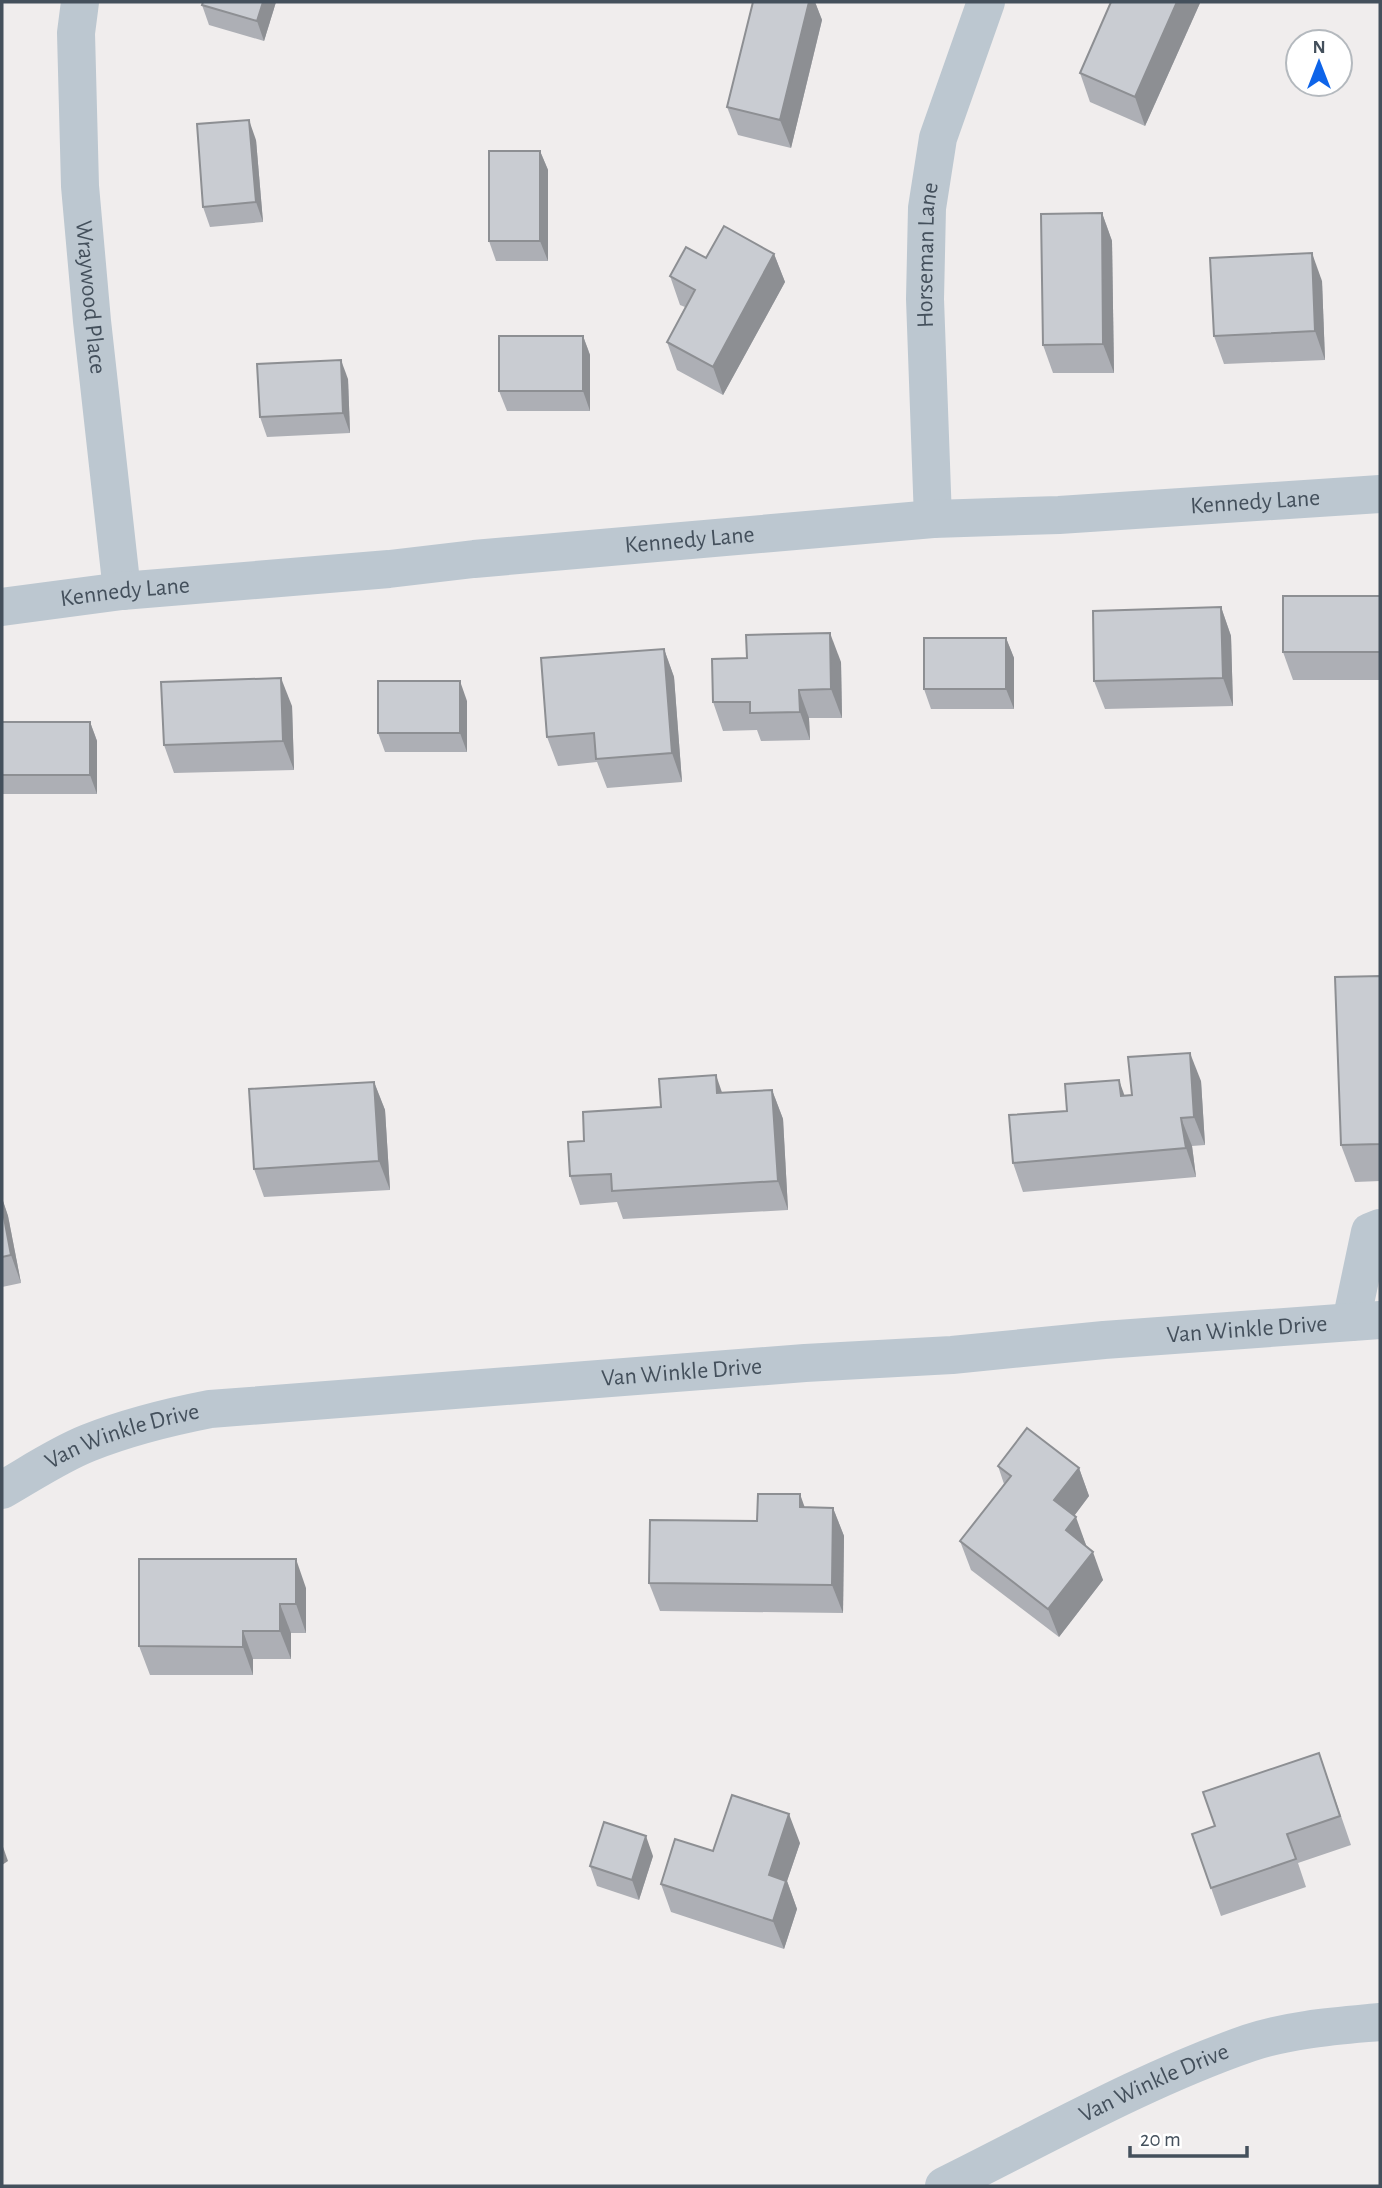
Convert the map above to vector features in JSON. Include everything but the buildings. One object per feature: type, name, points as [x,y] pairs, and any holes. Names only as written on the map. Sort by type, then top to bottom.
[{"type":"street","name":"Wraywood Place","points":[[80,2],[76,33],[80,186],[122,591]]},
{"type":"street","name":"Horseman Lane","points":[[933,519],[925,299],[927,208],[938,138],[986,2]]},
{"type":"street","name":"Kennedy Lane","points":[[2,607],[122,591],[933,519],[1059,516],[1380,494]]},
{"type":"street","points":[[1365,1321],[1370,1232],[1380,1228]]},
{"type":"street","name":"Van Winkle Drive","points":[[2,1490],[88,1443],[159,1419],[210,1409],[1365,1321]]},
{"type":"street","name":"Van Winkle Drive","points":[[944,2186],[1147,2085],[1250,2042],[1315,2028],[1380,2022]]}]
